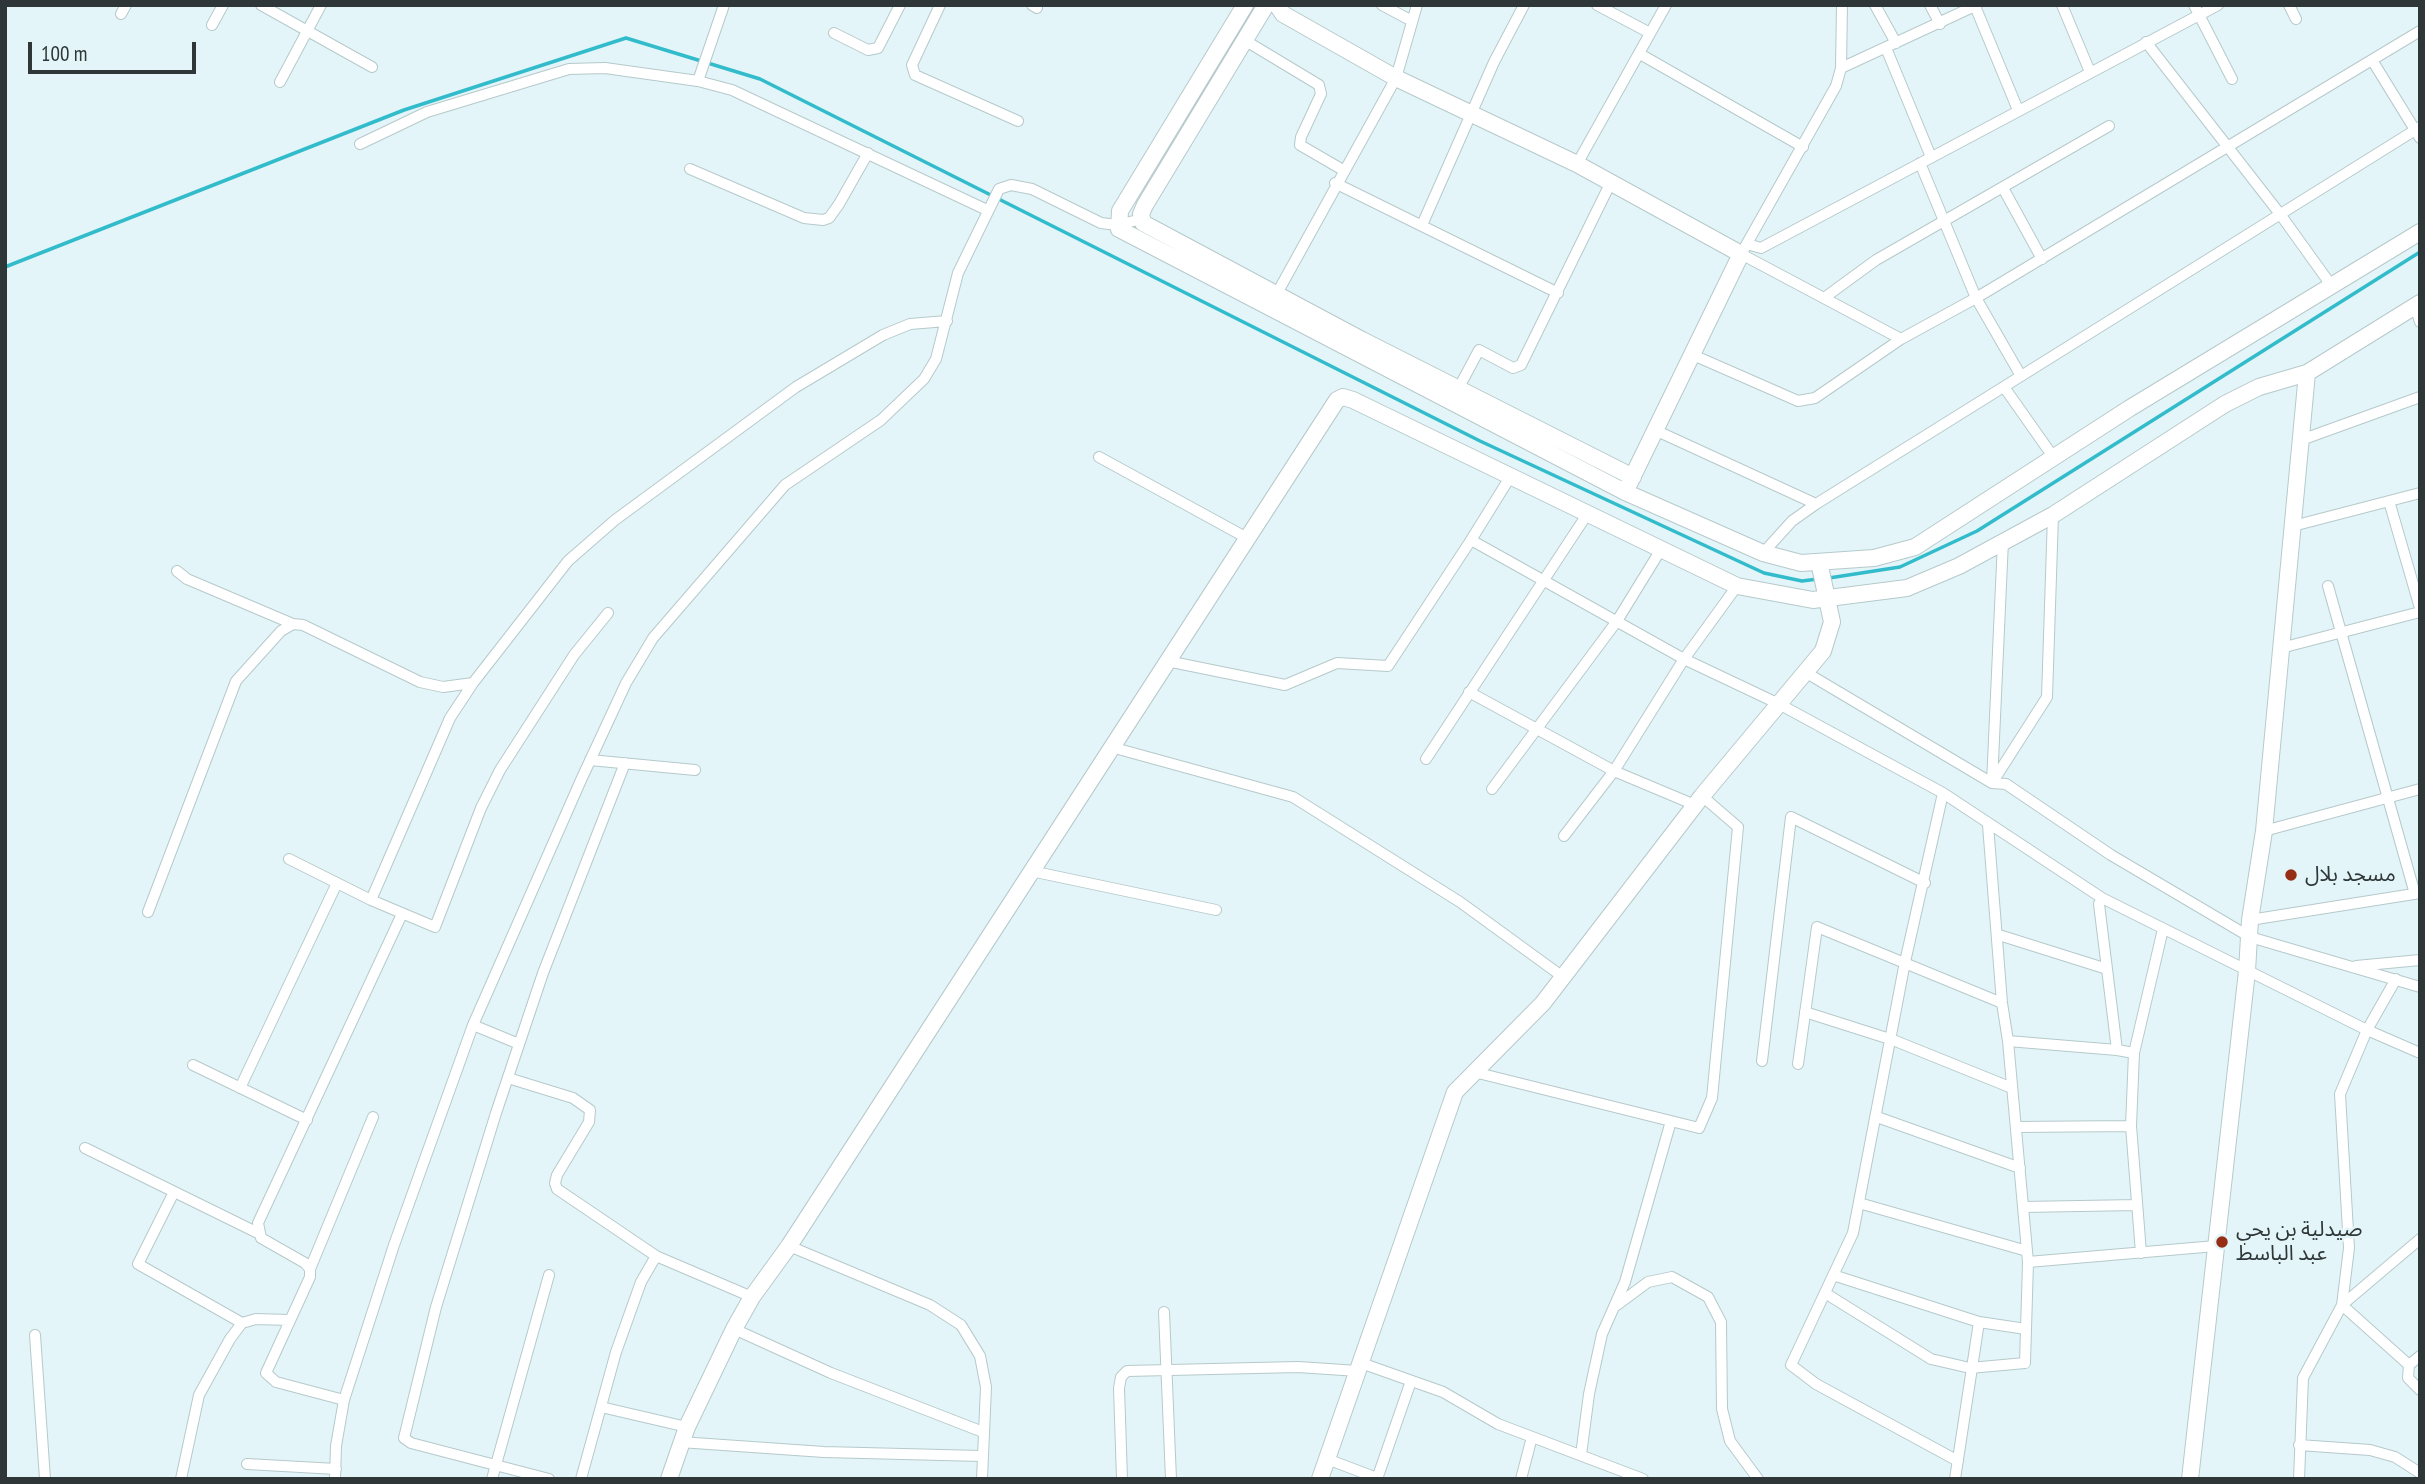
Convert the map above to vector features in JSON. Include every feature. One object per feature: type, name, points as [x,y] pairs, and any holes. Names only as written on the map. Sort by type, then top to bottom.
[{"type":"street","points":[[212,25],[223,5]]},
{"type":"street","points":[[261,5],[372,67]]},
{"type":"street","points":[[280,82],[321,5]]},
{"type":"street","points":[[698,81],[724,5]]},
{"type":"street","points":[[834,33],[868,50],[878,48],[900,5]]},
{"type":"street","points":[[940,5],[912,65],[915,75],[1018,121]]},
{"type":"street","points":[[1382,5],[1412,21]]},
{"type":"street","points":[[1273,302],[1335,183],[1396,78],[1417,5]]},
{"type":"street","points":[[1422,225],[1470,113],[1524,5]]},
{"type":"street","points":[[1597,5],[1650,33]]},
{"type":"street","points":[[1577,164],[1666,5]]},
{"type":"street","points":[[1625,492],[1744,249],[1828,102],[1841,68],[1842,5]]},
{"type":"street","points":[[1875,5],[1931,157]]},
{"type":"street","points":[[1930,5],[1940,23]]},
{"type":"street","points":[[2062,5],[2090,72]]},
{"type":"street","points":[[1744,249],[1762,248],[2146,42],[2197,10],[2218,5]]},
{"type":"street","points":[[2289,5],[2296,19]]},
{"type":"street","points":[[1117,225],[1120,211],[1242,6],[1263,11],[1280,10],[1396,78],[1577,164],[1744,249],[1824,298],[1901,339]]},
{"type":"street","points":[[1841,68],[1976,6],[2018,110]]},
{"type":"street","points":[[2197,10],[2232,79]]},
{"type":"street","points":[[1263,11],[1145,205],[1142,219],[1147,227],[1273,302]]},
{"type":"street","points":[[1693,355],[1786,397],[1805,402],[1815,398],[1901,339],[2042,259],[2420,31]]},
{"type":"street","points":[[1246,41],[1320,85],[1321,94],[1301,137],[1300,145],[1343,170]]},
{"type":"street","points":[[2146,42],[2280,214],[2331,285]]},
{"type":"street","points":[[1640,54],[1803,147]]},
{"type":"street","points":[[1763,553],[1784,529],[1816,505],[2280,214],[2418,132],[2372,60]]},
{"type":"street","points":[[360,144],[427,112],[569,69],[605,68],[698,81],[732,90],[868,153],[992,202]]},
{"type":"street","points":[[1824,298],[1876,260],[2109,126]]},
{"type":"street","points":[[690,169],[804,218],[823,220],[829,218],[839,204],[868,153]]},
{"type":"street","points":[[1920,163],[1942,222],[1976,298],[2021,376]]},
{"type":"street","points":[[1455,396],[1479,350],[1513,368],[1521,365],[1611,182]]},
{"type":"street","points":[[1335,183],[1558,293]]},
{"type":"street","points":[[247,1464],[335,1474],[344,1400],[394,1245],[473,1025],[537,873],[626,683],[674,610],[785,485],[907,398],[924,379],[936,359],[958,273],[992,202],[1007,185],[1032,189],[1101,223],[1117,225],[1142,219]]},
{"type":"street","points":[[2003,188],[2042,259]]},
{"type":"street","points":[[1117,225],[1129,236],[1273,302],[1455,396],[1625,492],[1763,553],[1801,563],[1874,558],[1915,547],[2331,285],[2420,232]]},
{"type":"street","points":[[669,1479],[684,1434],[752,1297],[789,1246],[1332,405],[1343,397],[1512,474],[1660,551],[1737,586],[1812,600],[1907,588],[1959,566],[2053,515],[2225,404],[2259,387],[2307,373],[2418,311]]},
{"type":"street","points":[[371,900],[450,718],[472,683],[568,561],[615,520],[796,387],[883,335],[910,324],[947,321]]},
{"type":"street","points":[[2190,1479],[2247,971],[2250,920],[2264,831],[2307,373]]},
{"type":"street","points":[[2004,387],[2054,458]]},
{"type":"street","points":[[1455,396],[1633,477]]},
{"type":"street","points":[[2301,440],[2420,397]]},
{"type":"street","points":[[1657,431],[1816,505]]},
{"type":"street","points":[[1099,457],[1247,538]]},
{"type":"street","points":[[1167,661],[1285,685],[1337,663],[1388,666],[1512,474]]},
{"type":"street","points":[[2293,526],[2420,493]]},
{"type":"street","points":[[2281,648],[2420,610],[2389,501]]},
{"type":"street","points":[[1426,759],[1588,513]]},
{"type":"street","points":[[1992,783],[2047,697],[2053,515]]},
{"type":"street","points":[[1471,540],[1684,659],[1779,704],[1943,793],[2102,898],[2367,1030],[2420,1053]]},
{"type":"street","points":[[1992,783],[2003,541]]},
{"type":"street","points":[[1492,789],[1617,621],[1660,551]]},
{"type":"street","points":[[1320,1479],[1455,1092],[1543,1003],[1699,800],[1829,640],[1832,622],[1819,562]]},
{"type":"street","points":[[177,571],[187,579],[293,624],[303,625],[420,681],[443,687],[472,683]]},
{"type":"street","points":[[1564,836],[1614,771],[1684,659],[1737,586]]},
{"type":"street","points":[[2250,920],[2417,893],[2339,633],[2328,586]]},
{"type":"street","points":[[289,859],[429,927],[439,923],[481,808],[500,770],[574,655],[608,613]]},
{"type":"street","points":[[148,912],[236,681],[281,631],[293,624]]},
{"type":"street","points":[[1805,672],[1992,783],[2006,784],[2112,855],[2250,937],[2420,987]]},
{"type":"street","points":[[1469,692],[1534,730],[1614,771],[1699,800],[1738,827],[1731,922],[1712,1098],[1699,1128],[1474,1072]]},
{"type":"street","points":[[1111,747],[1293,797],[1460,902],[1563,976]]},
{"type":"street","points":[[590,760],[695,770]]},
{"type":"street","points":[[549,1479],[411,1443],[404,1438],[436,1307],[519,1044],[543,973],[625,763]]},
{"type":"street","points":[[2264,831],[2420,789]]},
{"type":"street","points":[[1943,793],[1906,962],[1893,1040],[1853,1233],[1791,1364],[1816,1384],[1958,1461]]},
{"type":"street","points":[[1762,1061],[1791,817],[1925,883]]},
{"type":"street","points":[[1825,1293],[1931,1359],[1970,1368],[2025,1363],[2028,1257],[2008,1041],[2001,1003],[1988,825]]},
{"type":"street","points":[[1031,871],[1216,910]]},
{"type":"street","points":[[240,1088],[338,883]]},
{"type":"street","points":[[2102,898],[2099,904],[2117,1050]]},
{"type":"street","points":[[310,1269],[305,1262],[261,1238],[258,1223],[402,914]]},
{"type":"street","points":[[1798,1064],[1817,928],[1906,962],[2001,1003]]},
{"type":"street","points":[[2141,1253],[2131,1126],[2134,1053],[2164,929]]},
{"type":"street","points":[[1998,935],[2107,969]]},
{"type":"street","points":[[2346,967],[2420,960]]},
{"type":"street","points":[[2299,1479],[2303,1378],[2342,1305],[2349,1248],[2340,1094],[2367,1030],[2396,979]]},
{"type":"street","points":[[1805,1012],[1893,1040],[2012,1088]]},
{"type":"street","points":[[473,1025],[519,1044]]},
{"type":"street","points":[[2008,1041],[2134,1053]]},
{"type":"street","points":[[193,1065],[307,1121]]},
{"type":"street","points":[[508,1078],[573,1098],[590,1111],[589,1122],[555,1183],[557,1189],[656,1256],[752,1297]]},
{"type":"street","points":[[344,1400],[276,1382],[269,1378],[267,1367],[310,1277],[310,1269],[373,1117]]},
{"type":"street","points":[[1877,1117],[2020,1168]]},
{"type":"street","points":[[1581,1455],[1602,1334],[1625,1282],[1671,1121]]},
{"type":"street","points":[[2016,1127],[2131,1126]]},
{"type":"street","points":[[85,1148],[258,1233]]},
{"type":"street","points":[[174,1192],[138,1264],[242,1323]]},
{"type":"street","points":[[1859,1203],[2028,1257],[2216,1247]]},
{"type":"street","points":[[2023,1207],[2137,1205]]},
{"type":"street","points":[[2342,1305],[2420,1239]]},
{"type":"street","points":[[789,1246],[930,1305],[961,1325],[980,1356],[986,1387],[982,1479]]},
{"type":"street","points":[[582,1479],[601,1407],[641,1282],[656,1256]]},
{"type":"street","points":[[492,1479],[549,1275]]},
{"type":"street","points":[[1833,1275],[1979,1322],[2026,1329]]},
{"type":"street","points":[[1615,1306],[1648,1282],[1671,1277],[1708,1297],[1721,1322],[1722,1409],[1730,1441],[1758,1479]]},
{"type":"street","points":[[2342,1305],[2409,1366]]},
{"type":"street","points":[[1164,1312],[1171,1479]]},
{"type":"street","points":[[181,1479],[198,1395],[210,1370],[242,1323],[256,1319],[289,1320]]},
{"type":"street","points":[[1955,1479],[1979,1322]]},
{"type":"street","points":[[734,1329],[831,1373],[983,1432]]},
{"type":"street","points":[[35,1335],[45,1479]]},
{"type":"street","points":[[2420,1356],[2409,1366],[2408,1378],[2420,1391]]},
{"type":"street","points":[[1122,1479],[1121,1377],[1127,1371],[1359,1367],[1443,1392],[1498,1424],[1643,1479]]},
{"type":"street","points":[[1327,1459],[1377,1478],[1411,1381]]},
{"type":"street","points":[[601,1407],[684,1434],[824,1452],[981,1456]]},
{"type":"street","points":[[1521,1479],[1532,1437]]},
{"type":"street","points":[[2299,1445],[2370,1450],[2395,1457],[2420,1473]]},
{"type":"waterway","points":[[5,267],[404,110],[626,38],[760,79],[1480,441],[1764,573],[1802,581],[1818,579]]},
{"type":"waterway","points":[[1829,578],[1900,567],[1977,531],[2420,252]]},
{"type":"place","name":"مسجد بلال","points":[[2291,875]]},
{"type":"place","name":"صيدلية بن يحي عبد الباسط","points":[[2222,1242]]}]
